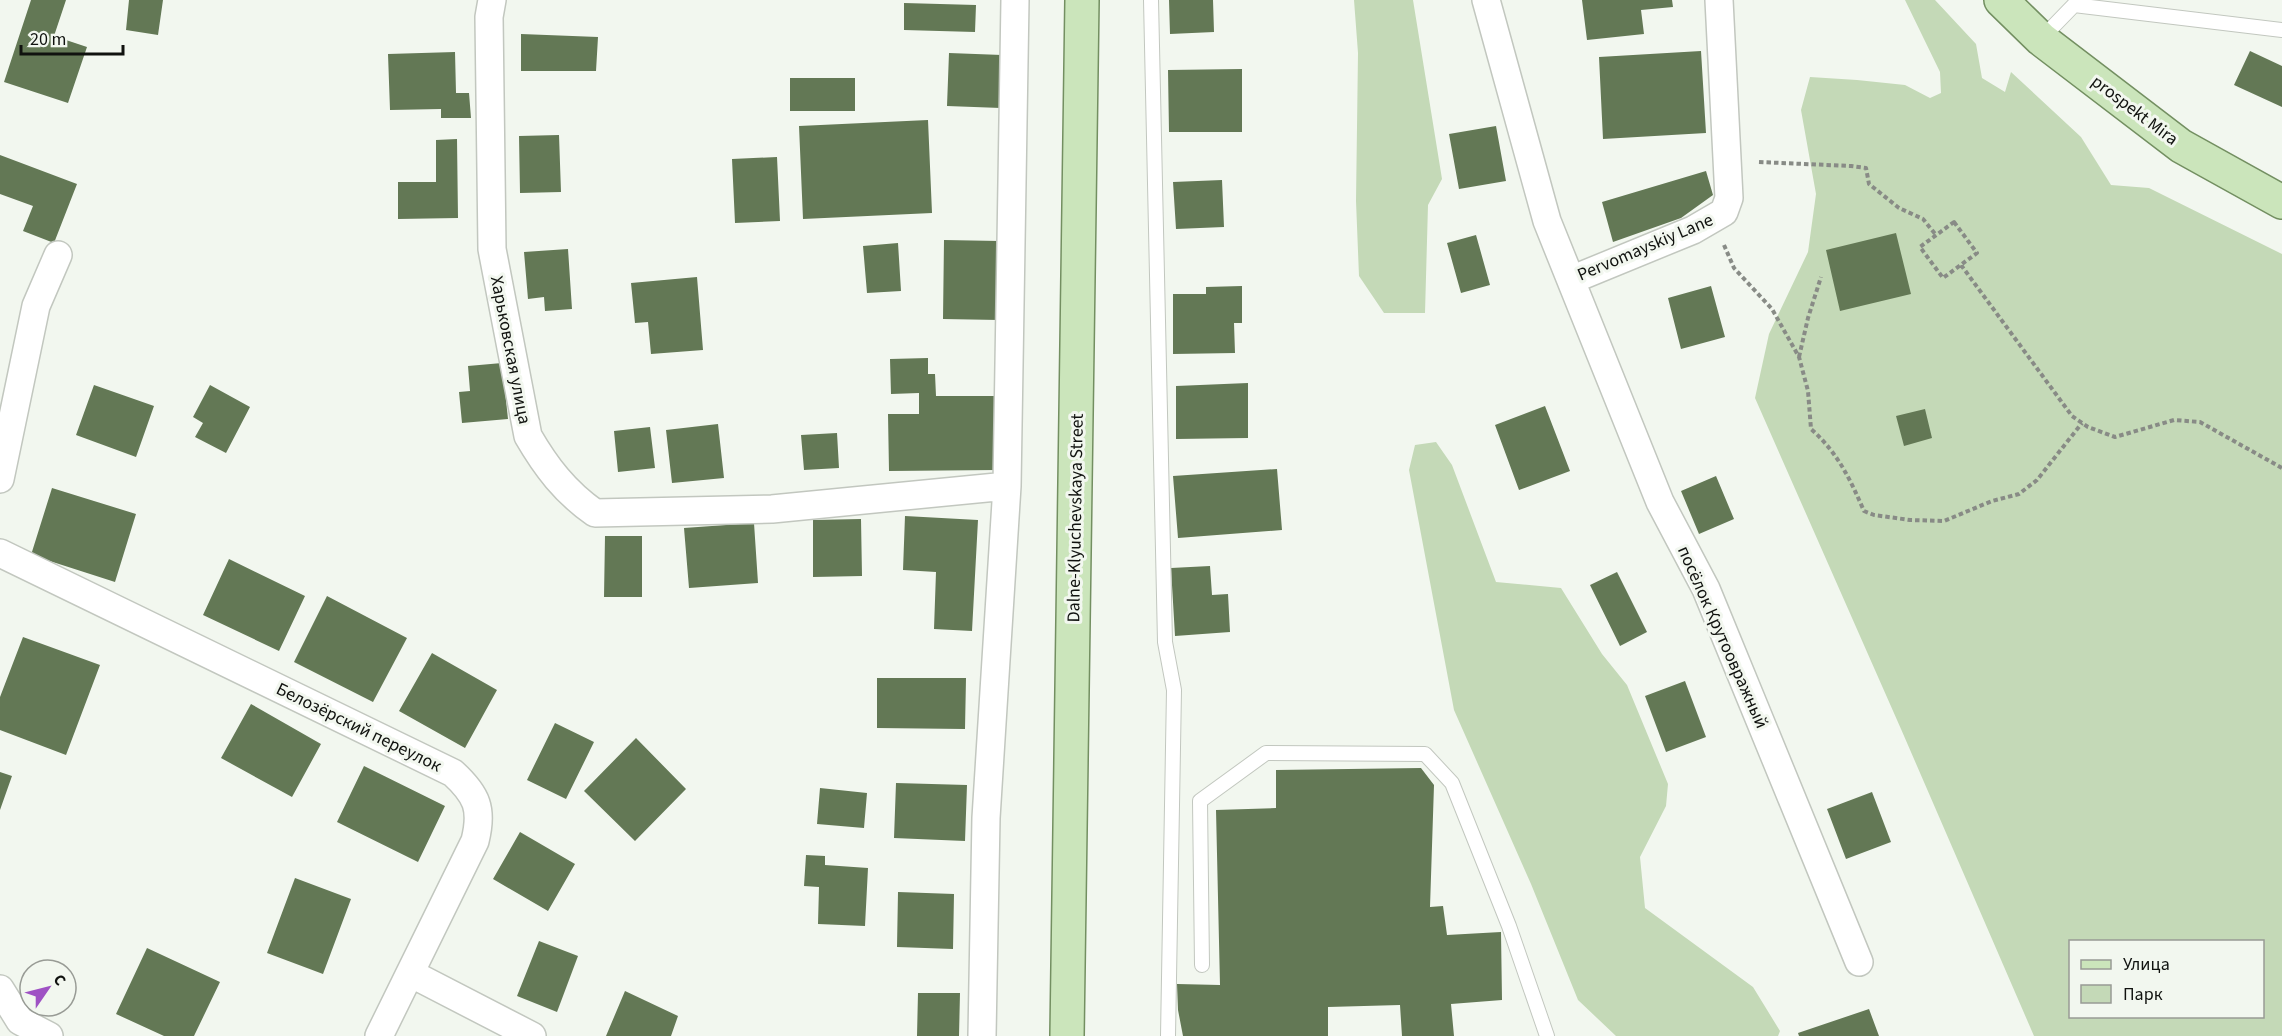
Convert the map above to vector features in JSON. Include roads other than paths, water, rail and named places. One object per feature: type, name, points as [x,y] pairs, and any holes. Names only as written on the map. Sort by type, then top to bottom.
[{"type":"main road","name":"Dalne-Klyuchevskaya Street","points":[[1067,1036],[1082,0]]},
{"type":"main road","name":"prospekt Mira","points":[[2001,0],[2041,39],[2181,146],[2282,202]]},
{"type":"street","name":"Харьковская улица","points":[[492,0],[489,17],[492,249],[528,436],[541,459],[574,498],[595,513],[772,509],[1006,486]]},
{"type":"street","points":[[982,1036],[986,818],[1006,486],[1015,0]]},
{"type":"street","name":"Pervomayskiy Lane","points":[[1486,0],[1547,221],[1571,280],[1693,230],[1725,212],[1729,198],[1719,0]]},
{"type":"street","points":[[0,479],[36,306],[58,255]]},
{"type":"street","name":"посёлок Крутоовражный","points":[[1571,280],[1660,502],[1706,589],[1859,962]]},
{"type":"street","name":"Белозёрский переулок","points":[[0,553],[453,773],[469,788],[478,807],[479,825],[475,841],[379,1036]]},
{"type":"street","points":[[410,973],[532,1036]]},
{"type":"street","points":[[0,989],[16,1028],[49,1036]]},
{"type":"lane","points":[[1151,0],[1165,642],[1174,690],[1168,1036]]},
{"type":"lane","points":[[2041,39],[2074,5],[2282,30]]},
{"type":"lane","points":[[1202,966],[1200,801],[1266,753],[1425,754],[1452,783],[1509,926],[1547,1036]]}]
